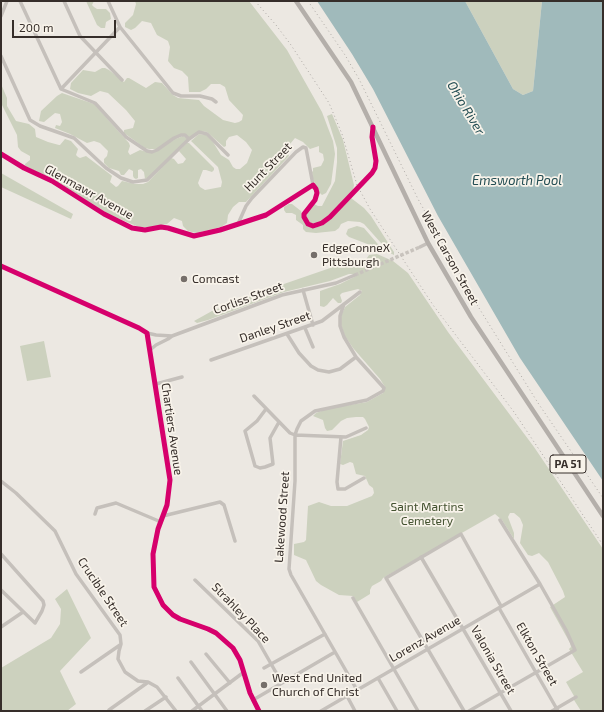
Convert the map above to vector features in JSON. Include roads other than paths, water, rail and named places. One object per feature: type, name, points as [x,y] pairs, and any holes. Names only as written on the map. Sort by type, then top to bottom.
[{"type":"main road","name":"West Carson Street","points":[[296,1],[351,82],[428,243],[471,317],[603,516]]},
{"type":"street","points":[[1,16],[7,1]]},
{"type":"street","points":[[20,1],[61,89],[95,103],[126,137],[147,151],[152,152],[157,150],[181,135],[185,135],[189,139]]},
{"type":"street","points":[[64,1],[80,36],[122,80]]},
{"type":"street","points":[[108,1],[120,27],[174,93],[181,96],[200,96],[212,99],[216,102]]},
{"type":"street","points":[[61,89],[120,27]]},
{"type":"street","points":[[1,56],[30,120],[40,126],[74,138],[106,168],[121,178],[133,182],[147,180],[189,139],[199,132],[207,134],[228,155]]},
{"type":"street","points":[[361,184],[375,168],[376,161],[372,137],[373,127]]},
{"type":"street","name":"Hunt Street","points":[[238,224],[246,206],[252,198],[296,152],[303,147],[306,148],[313,185]]},
{"type":"street","name":"Glenmawr Avenue","points":[[1,154],[24,168],[52,181],[104,214],[139,230],[161,227],[194,236],[220,230],[266,215],[313,185]]},
{"type":"street","points":[[313,185],[317,193],[315,200],[304,214],[304,217],[308,224],[313,226],[322,223],[330,217],[356,190]]},
{"type":"street","points":[[420,247],[428,243]]},
{"type":"street","points":[[1,266],[139,328],[147,333]]},
{"type":"street","name":"Corliss Street","points":[[147,333],[172,336],[282,295],[336,283],[355,275]]},
{"type":"street","points":[[303,290],[314,325]]},
{"type":"street","name":"Danley Street","points":[[211,360],[322,322],[360,292]]},
{"type":"street","points":[[295,435],[301,421],[315,411],[366,400],[384,388],[356,357],[344,337],[340,326],[340,316],[344,304]]},
{"type":"street","points":[[305,328],[313,347]]},
{"type":"street","name":"Chartiers Avenue","points":[[147,333],[170,474],[167,504],[155,540],[153,565],[154,588],[168,610],[180,619],[208,629],[228,642],[238,656],[253,700],[259,711]]},
{"type":"street","points":[[287,334],[293,346],[306,362],[315,369],[328,372],[340,369],[356,357]]},
{"type":"street","points":[[150,350],[172,336]]},
{"type":"street","points":[[156,384],[182,377]]},
{"type":"street","points":[[254,396],[290,433],[295,435],[346,437],[366,428]]},
{"type":"street","points":[[266,409],[257,421],[245,432],[255,466],[260,468],[273,464],[270,438],[279,422]]},
{"type":"street","name":"Lakewood Street","points":[[295,435],[295,481],[289,572],[358,690]]},
{"type":"street","points":[[341,437],[337,487],[340,490],[345,489],[364,478]]},
{"type":"street","name":"Crucible Street","points":[[1,481],[16,493],[55,531],[76,574],[120,636],[121,644],[118,659],[120,666],[131,677],[148,682],[157,687],[176,711]]},
{"type":"street","points":[[163,516],[220,502],[224,505],[235,541]]},
{"type":"street","points":[[95,514],[97,508],[116,503],[161,522]]},
{"type":"street","points":[[469,711],[575,650],[554,608],[500,520]]},
{"type":"street","name":"Elkton Street","points":[[421,557],[462,534],[500,607],[558,710]]},
{"type":"street","points":[[1,554],[42,599],[44,604],[42,611],[35,623],[1,590]]},
{"type":"street","points":[[421,557],[386,578],[464,711]]},
{"type":"street","name":"Valonia Street","points":[[421,557],[511,711]]},
{"type":"street","name":"Strahley Place","points":[[195,580],[258,642],[282,683]]},
{"type":"street","name":"Lorenz Avenue","points":[[321,711],[540,584]]},
{"type":"street","points":[[353,598],[418,711]]},
{"type":"street","points":[[1,627],[23,612]]},
{"type":"street","points":[[264,668],[325,634]]},
{"type":"street","points":[[81,672],[121,644]]},
{"type":"street","points":[[253,700],[335,652]]},
{"type":"street","points":[[206,654],[230,683]]},
{"type":"street","points":[[191,662],[227,711]]},
{"type":"street","points":[[192,711],[244,672]]},
{"type":"street","points":[[178,678],[202,711]]},
{"type":"street","points":[[378,678],[397,711]]},
{"type":"street","points":[[109,710],[148,682]]},
{"type":"street","points":[[347,696],[355,711]]},
{"type":"street","points":[[145,711],[166,697]]},
{"type":"street","points":[[552,711],[558,710],[576,697]]},
{"type":"water","name":"Emsworth Pool","points":[[317,1],[465,1],[513,89],[523,95],[533,91],[542,1],[603,1],[603,481],[520,358],[438,216],[373,89]]},
{"type":"tunnel","points":[[355,275],[420,247]]},
{"type":"railway","points":[[255,1],[291,45],[329,103],[342,134],[357,185],[370,209],[433,305],[514,412],[603,545]]},
{"type":"railway","points":[[308,1],[345,55],[359,79],[418,199],[474,300],[538,403],[603,498]]},
{"type":"place","name":"EdgeConneX Pittsburgh","points":[[314,255]]},
{"type":"place","name":"Comcast","points":[[184,279]]},
{"type":"place","name":"West End United Church of Christ","points":[[264,685]]},
{"type":"water label","name":"Ohio River","points":[[466,108]]},
{"type":"park label","name":"Saint Martins Cemetery","points":[[427,514]]}]
